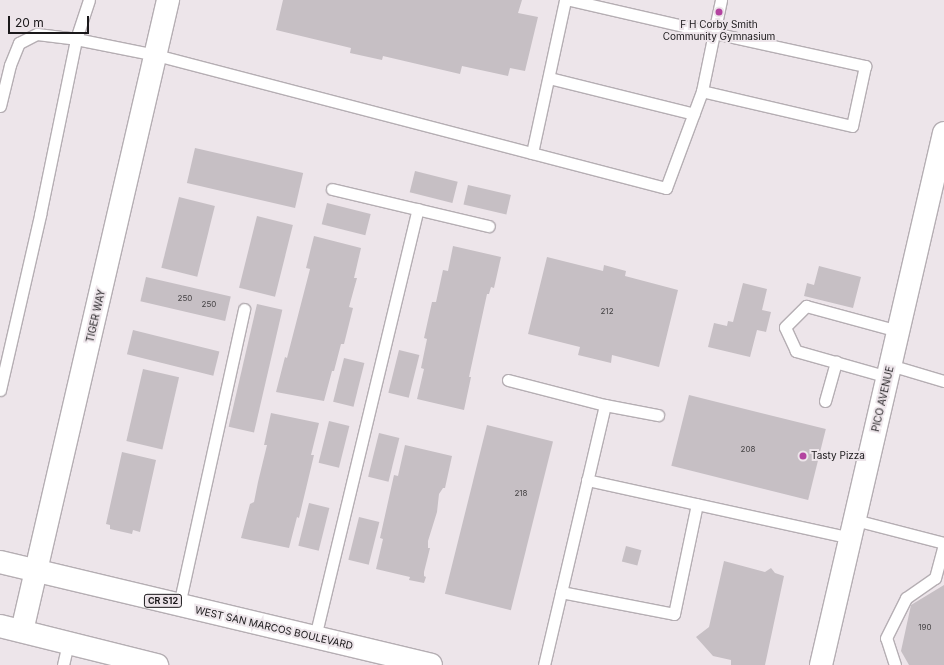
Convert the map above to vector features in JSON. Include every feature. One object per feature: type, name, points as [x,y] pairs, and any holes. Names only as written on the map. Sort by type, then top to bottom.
[{"type":"street","name":"TIGER WAY","points":[[22,632],[168,0]]},
{"type":"street","name":"PICO AVENUE","points":[[821,665],[944,133]]},
{"type":"street","name":"WEST SAN MARCOS BOULEVARD","points":[[0,562],[431,665]]},
{"type":"street","points":[[0,626],[156,665]]},
{"type":"lane","points":[[0,390],[40,215],[76,39],[89,0]]},
{"type":"lane","points":[[532,154],[565,0]]},
{"type":"lane","points":[[570,0],[865,66],[852,126],[702,91]]},
{"type":"lane","points":[[0,106],[10,65],[19,43],[36,34],[76,39],[156,55],[666,188],[702,91],[721,0]]},
{"type":"lane","points":[[548,78],[694,114]]},
{"type":"lane","points":[[332,189],[489,226]]},
{"type":"lane","points":[[315,637],[418,209]]},
{"type":"lane","points":[[898,331],[806,306],[785,327],[796,351],[836,362],[944,381]]},
{"type":"lane","points":[[178,605],[244,309]]},
{"type":"lane","points":[[825,401],[836,362]]},
{"type":"lane","points":[[508,380],[605,405],[658,415]]},
{"type":"lane","points":[[544,665],[605,405]]},
{"type":"lane","points":[[587,480],[698,504],[944,544],[935,578],[906,598],[886,638],[896,665]]},
{"type":"lane","points":[[561,592],[674,614],[698,504]]},
{"type":"lane","points":[[63,665],[68,643]]},
{"type":"building","points":[[283,0],[522,0],[518,13],[538,17],[525,71],[510,68],[508,76],[462,66],[460,74],[383,56],[382,60],[350,53],[351,48],[276,30]]},
{"type":"building","points":[[195,148],[303,173],[295,208],[187,183]]},
{"type":"building","points":[[415,171],[458,182],[452,203],[410,192]]},
{"type":"building","points":[[468,185],[511,195],[506,214],[464,204]]},
{"type":"building","points":[[179,197],[215,206],[197,277],[161,268]]},
{"type":"building","points":[[327,203],[371,214],[365,235],[322,224]]},
{"type":"building","points":[[257,216],[293,225],[275,297],[239,288]]},
{"type":"building","points":[[314,236],[361,248],[354,278],[357,278],[349,307],[353,308],[344,344],[341,344],[324,401],[276,392],[285,357],[287,358],[310,269],[306,268]]},
{"type":"building","points":[[453,246],[501,257],[494,288],[491,287],[489,294],[487,294],[469,377],[471,377],[464,410],[417,399],[424,369],[421,368],[427,339],[424,338],[432,302],[436,302],[443,270],[448,271]]},
{"type":"building","points":[[547,257],[603,271],[604,265],[626,271],[625,276],[678,290],[659,367],[612,355],[611,363],[578,355],[580,347],[528,334]]},
{"type":"building","points":[[819,266],[861,277],[853,308],[804,296],[807,283],[814,285]]},
{"type":"building","points":[[146,277],[231,297],[225,321],[140,301]]},
{"type":"building","points":[[743,283],[767,289],[762,310],[771,312],[766,332],[757,330],[750,357],[708,347],[714,323],[727,326],[728,321],[733,322]]},
{"type":"building","points":[[257,304],[282,310],[254,433],[229,427]]},
{"type":"building","points":[[133,330],[219,352],[213,376],[127,354]]},
{"type":"building","points":[[399,350],[419,355],[409,398],[388,393]]},
{"type":"building","points":[[344,358],[364,363],[353,407],[333,402]]},
{"type":"building","points":[[143,369],[179,377],[162,449],[126,441]]},
{"type":"building","points":[[689,395],[826,429],[808,500],[671,466]]},
{"type":"building","points":[[271,413],[319,423],[311,455],[314,455],[299,518],[297,517],[289,548],[241,538],[250,504],[254,502],[267,445],[264,445]]},
{"type":"building","points":[[329,421],[349,426],[339,468],[319,463]]},
{"type":"building","points":[[487,425],[553,441],[511,610],[445,594]]},
{"type":"building","points":[[379,433],[399,438],[388,482],[368,477]]},
{"type":"building","points":[[405,445],[452,456],[445,488],[443,488],[439,494],[437,512],[428,541],[428,548],[430,548],[424,572],[424,576],[426,577],[424,583],[409,580],[410,577],[376,569],[383,539],[380,538],[394,475],[398,476]]},
{"type":"building","points":[[122,452],[156,460],[140,532],[133,530],[132,534],[110,529],[110,525],[106,524]]},
{"type":"building","points":[[309,503],[329,508],[319,551],[298,546]]},
{"type":"building","points":[[359,517],[379,522],[369,565],[348,560]]},
{"type":"building","points":[[626,546],[641,550],[637,566],[622,561]]},
{"type":"building","points":[[724,561],[765,572],[771,568],[775,573],[784,576],[765,665],[731,665],[731,660],[713,656],[696,637],[709,627]]},
{"type":"building","points":[[944,585],[944,665],[909,665],[901,651],[911,605]]},
{"type":"place","name":"F H Corby Smith Community Gymnasium","points":[[719,12]]},
{"type":"place","name":"Tasty Pizza","points":[[803,456]]}]
